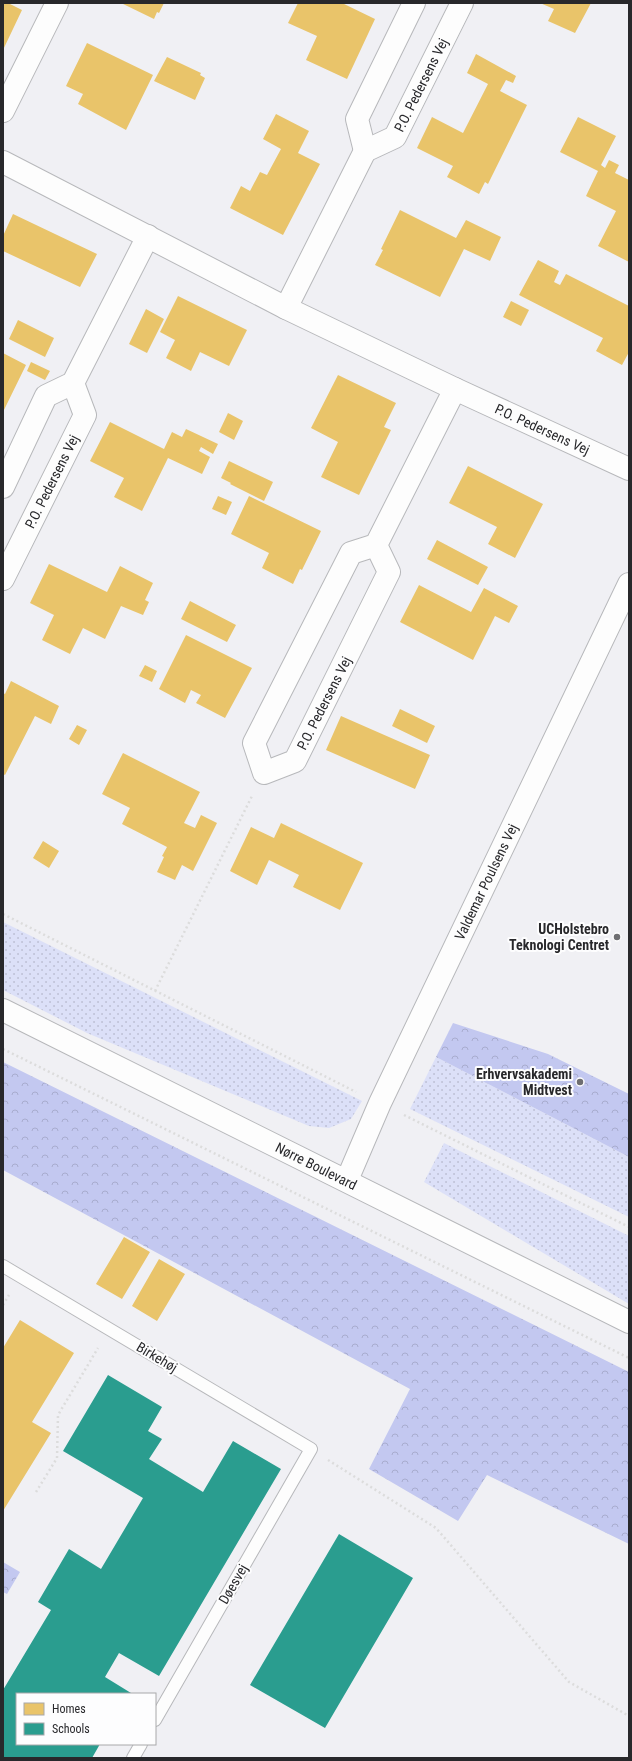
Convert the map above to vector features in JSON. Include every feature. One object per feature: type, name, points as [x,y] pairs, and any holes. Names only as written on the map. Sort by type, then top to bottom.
[{"type":"street","points":[[3,111],[57,3]]},
{"type":"street","points":[[286,308],[365,151],[357,119],[414,3]]},
{"type":"street","name":"P.O. Pedersens Vej","points":[[365,151],[396,137],[462,3]]},
{"type":"street","name":"P.O. Pedersens Vej","points":[[3,162],[286,308],[455,389],[629,469]]},
{"type":"street","points":[[3,487],[46,396],[73,383],[148,236]]},
{"type":"street","name":"P.O. Pedersens Vej","points":[[3,579],[85,415],[73,383]]},
{"type":"street","points":[[264,773],[254,743],[351,553],[376,545],[455,389]]},
{"type":"street","name":"P.O. Pedersens Vej","points":[[264,773],[295,761],[389,572],[376,545]]},
{"type":"street","name":"Valdemar Poulsens Vej","points":[[347,1180],[380,1103],[629,584]]},
{"type":"street","name":"Nørre Boulevard","points":[[3,1010],[347,1180],[629,1322]]},
{"type":"lane","name":"Birkehøj","points":[[3,1266],[311,1449]]},
{"type":"lane","name":"Døesvej","points":[[156,1718],[311,1449]]},
{"type":"lane","points":[[133,1758],[140,1745]]},
{"type":"path","points":[[155,991],[264,773]]},
{"type":"path","points":[[3,914],[629,1227]]},
{"type":"path","points":[[3,1049],[629,1358]]},
{"type":"path","points":[[36,1492],[57,1458],[58,1414],[110,1329]]},
{"type":"path","points":[[311,1449],[436,1528],[570,1682],[629,1716]]},
{"type":"shaded area","points":[[3,922],[362,1101],[351,1119],[329,1128],[309,1126],[87,1033],[3,990]]},
{"type":"shaded area","points":[[436,1057],[629,1157],[629,1217],[410,1109]]},
{"type":"shaded area","points":[[444,1143],[629,1236],[629,1304],[424,1182]]},
{"type":"green space","points":[[453,1023],[548,1054],[629,1094],[629,1157],[436,1057]]},
{"type":"green space","points":[[3,1062],[629,1372],[629,1544],[487,1475],[458,1521],[369,1469],[410,1389],[3,1170]]},
{"type":"green space","points":[[3,1562],[20,1572],[7,1594],[3,1592]]},
{"type":"building: Homes","points":[[3,3],[8,3],[22,10],[3,50]]},
{"type":"building: Homes","points":[[121,3],[164,3],[154,19]]},
{"type":"building: Homes","points":[[298,3],[342,3],[375,19],[347,79],[306,60],[317,36],[288,23]]},
{"type":"building: Homes","points":[[540,3],[591,3],[575,33],[548,21],[554,9]]},
{"type":"building: Homes","points":[[87,43],[153,75],[126,130],[78,104],[83,94],[66,86]]},
{"type":"building: Homes","points":[[476,54],[516,76],[513,83],[506,80],[500,91],[527,105],[488,184],[485,182],[479,194],[447,177],[453,166],[417,148],[432,117],[463,133],[488,84],[467,73]]},
{"type":"building: Homes","points":[[167,57],[201,73],[200,75],[205,78],[195,100],[154,81]]},
{"type":"building: Homes","points":[[276,114],[309,131],[298,153],[320,164],[283,235],[230,208],[241,186],[250,191],[260,172],[267,175],[281,149],[263,139]]},
{"type":"building: Homes","points":[[578,117],[616,136],[601,165],[605,168],[609,160],[619,165],[615,173],[629,180],[629,262],[598,246],[616,211],[586,196],[598,171],[560,152]]},
{"type":"building: Homes","points":[[400,210],[456,238],[466,220],[501,237],[490,261],[464,249],[440,297],[375,265]]},
{"type":"building: Homes","points":[[13,214],[97,254],[80,287],[3,251],[3,236]]},
{"type":"building: Homes","points":[[538,260],[559,271],[554,282],[560,285],[566,274],[629,306],[629,352],[622,365],[596,351],[603,338],[519,295]]},
{"type":"building: Homes","points":[[178,296],[247,330],[229,366],[200,352],[191,371],[166,358],[175,340],[160,332]]},
{"type":"building: Homes","points":[[511,301],[529,310],[521,326],[503,317]]},
{"type":"building: Homes","points":[[146,309],[164,319],[147,353],[129,344]]},
{"type":"building: Homes","points":[[18,320],[54,338],[45,357],[9,339]]},
{"type":"building: Homes","points":[[3,353],[26,365],[3,412]]},
{"type":"building: Homes","points":[[31,362],[50,371],[45,380],[27,371]]},
{"type":"building: Homes","points":[[338,375],[396,403],[384,427],[391,430],[359,495],[321,477],[338,442],[311,428]]},
{"type":"building: Homes","points":[[228,413],[243,421],[234,440],[219,432]]},
{"type":"building: Homes","points":[[110,422],[164,449],[172,432],[182,437],[186,429],[218,444],[213,454],[201,447],[199,451],[210,457],[202,474],[168,458],[142,511],[114,497],[124,478],[90,461]]},
{"type":"building: Homes","points":[[229,461],[273,482],[264,501],[221,478]]},
{"type":"building: Homes","points":[[468,466],[543,504],[515,558],[488,544],[497,527],[449,503]]},
{"type":"building: Homes","points":[[218,496],[232,502],[226,515],[212,509]]},
{"type":"building: Homes","points":[[249,496],[321,531],[302,570],[300,569],[293,584],[262,568],[269,553],[231,534]]},
{"type":"building: Homes","points":[[437,540],[488,567],[478,585],[427,559]]},
{"type":"building: Homes","points":[[49,564],[107,592],[120,566],[153,583],[145,600],[149,602],[143,615],[121,606],[105,639],[83,628],[70,654],[42,640],[54,615],[30,603]]},
{"type":"building: Homes","points":[[419,585],[471,612],[484,588],[518,606],[509,623],[495,616],[473,660],[400,622]]},
{"type":"building: Homes","points":[[190,601],[236,625],[227,642],[181,619]]},
{"type":"building: Homes","points":[[186,635],[252,668],[225,718],[196,703],[201,695],[191,690],[185,703],[159,689]]},
{"type":"building: Homes","points":[[145,665],[157,671],[152,682],[139,676]]},
{"type":"building: Homes","points":[[11,681],[59,706],[51,724],[35,716],[5,775],[3,774],[3,693],[5,694]]},
{"type":"building: Homes","points":[[400,709],[435,726],[427,743],[392,726]]},
{"type":"building: Homes","points":[[341,716],[430,755],[415,789],[326,750]]},
{"type":"building: Homes","points":[[77,725],[87,730],[79,745],[69,739]]},
{"type":"building: Homes","points":[[123,753],[200,792],[184,823],[195,828],[201,815],[217,823],[193,871],[182,865],[175,880],[157,872],[164,857],[162,856],[167,847],[122,824],[130,808],[102,794]]},
{"type":"building: Homes","points":[[281,823],[363,863],[340,910],[293,887],[299,875],[269,860],[257,885],[230,871],[251,827],[274,838]]},
{"type":"building: Homes","points":[[43,841],[59,851],[49,868],[33,858]]},
{"type":"building: Homes","points":[[124,1237],[150,1252],[122,1299],[96,1284]]},
{"type":"building: Homes","points":[[159,1259],[185,1274],[157,1321],[132,1306]]},
{"type":"building: Homes","points":[[20,1320],[74,1353],[32,1422],[51,1433],[3,1511],[3,1348]]},
{"type":"building: Schools","points":[[108,1375],[162,1407],[148,1431],[162,1439],[149,1459],[203,1492],[233,1441],[281,1469],[159,1676],[119,1653],[105,1677],[131,1693],[16,1693],[16,1745],[99,1745],[92,1758],[3,1758],[3,1690],[51,1610],[38,1602],[69,1549],[101,1569],[143,1498],[63,1451]]},
{"type":"building: Schools","points":[[339,1534],[413,1578],[325,1728],[250,1685]]},
{"type":"place","name":"UCHolstebro Teknologi Centret","points":[[617,937]]},
{"type":"place","name":"Erhvervsakademi Midtvest","points":[[580,1082]]}]
